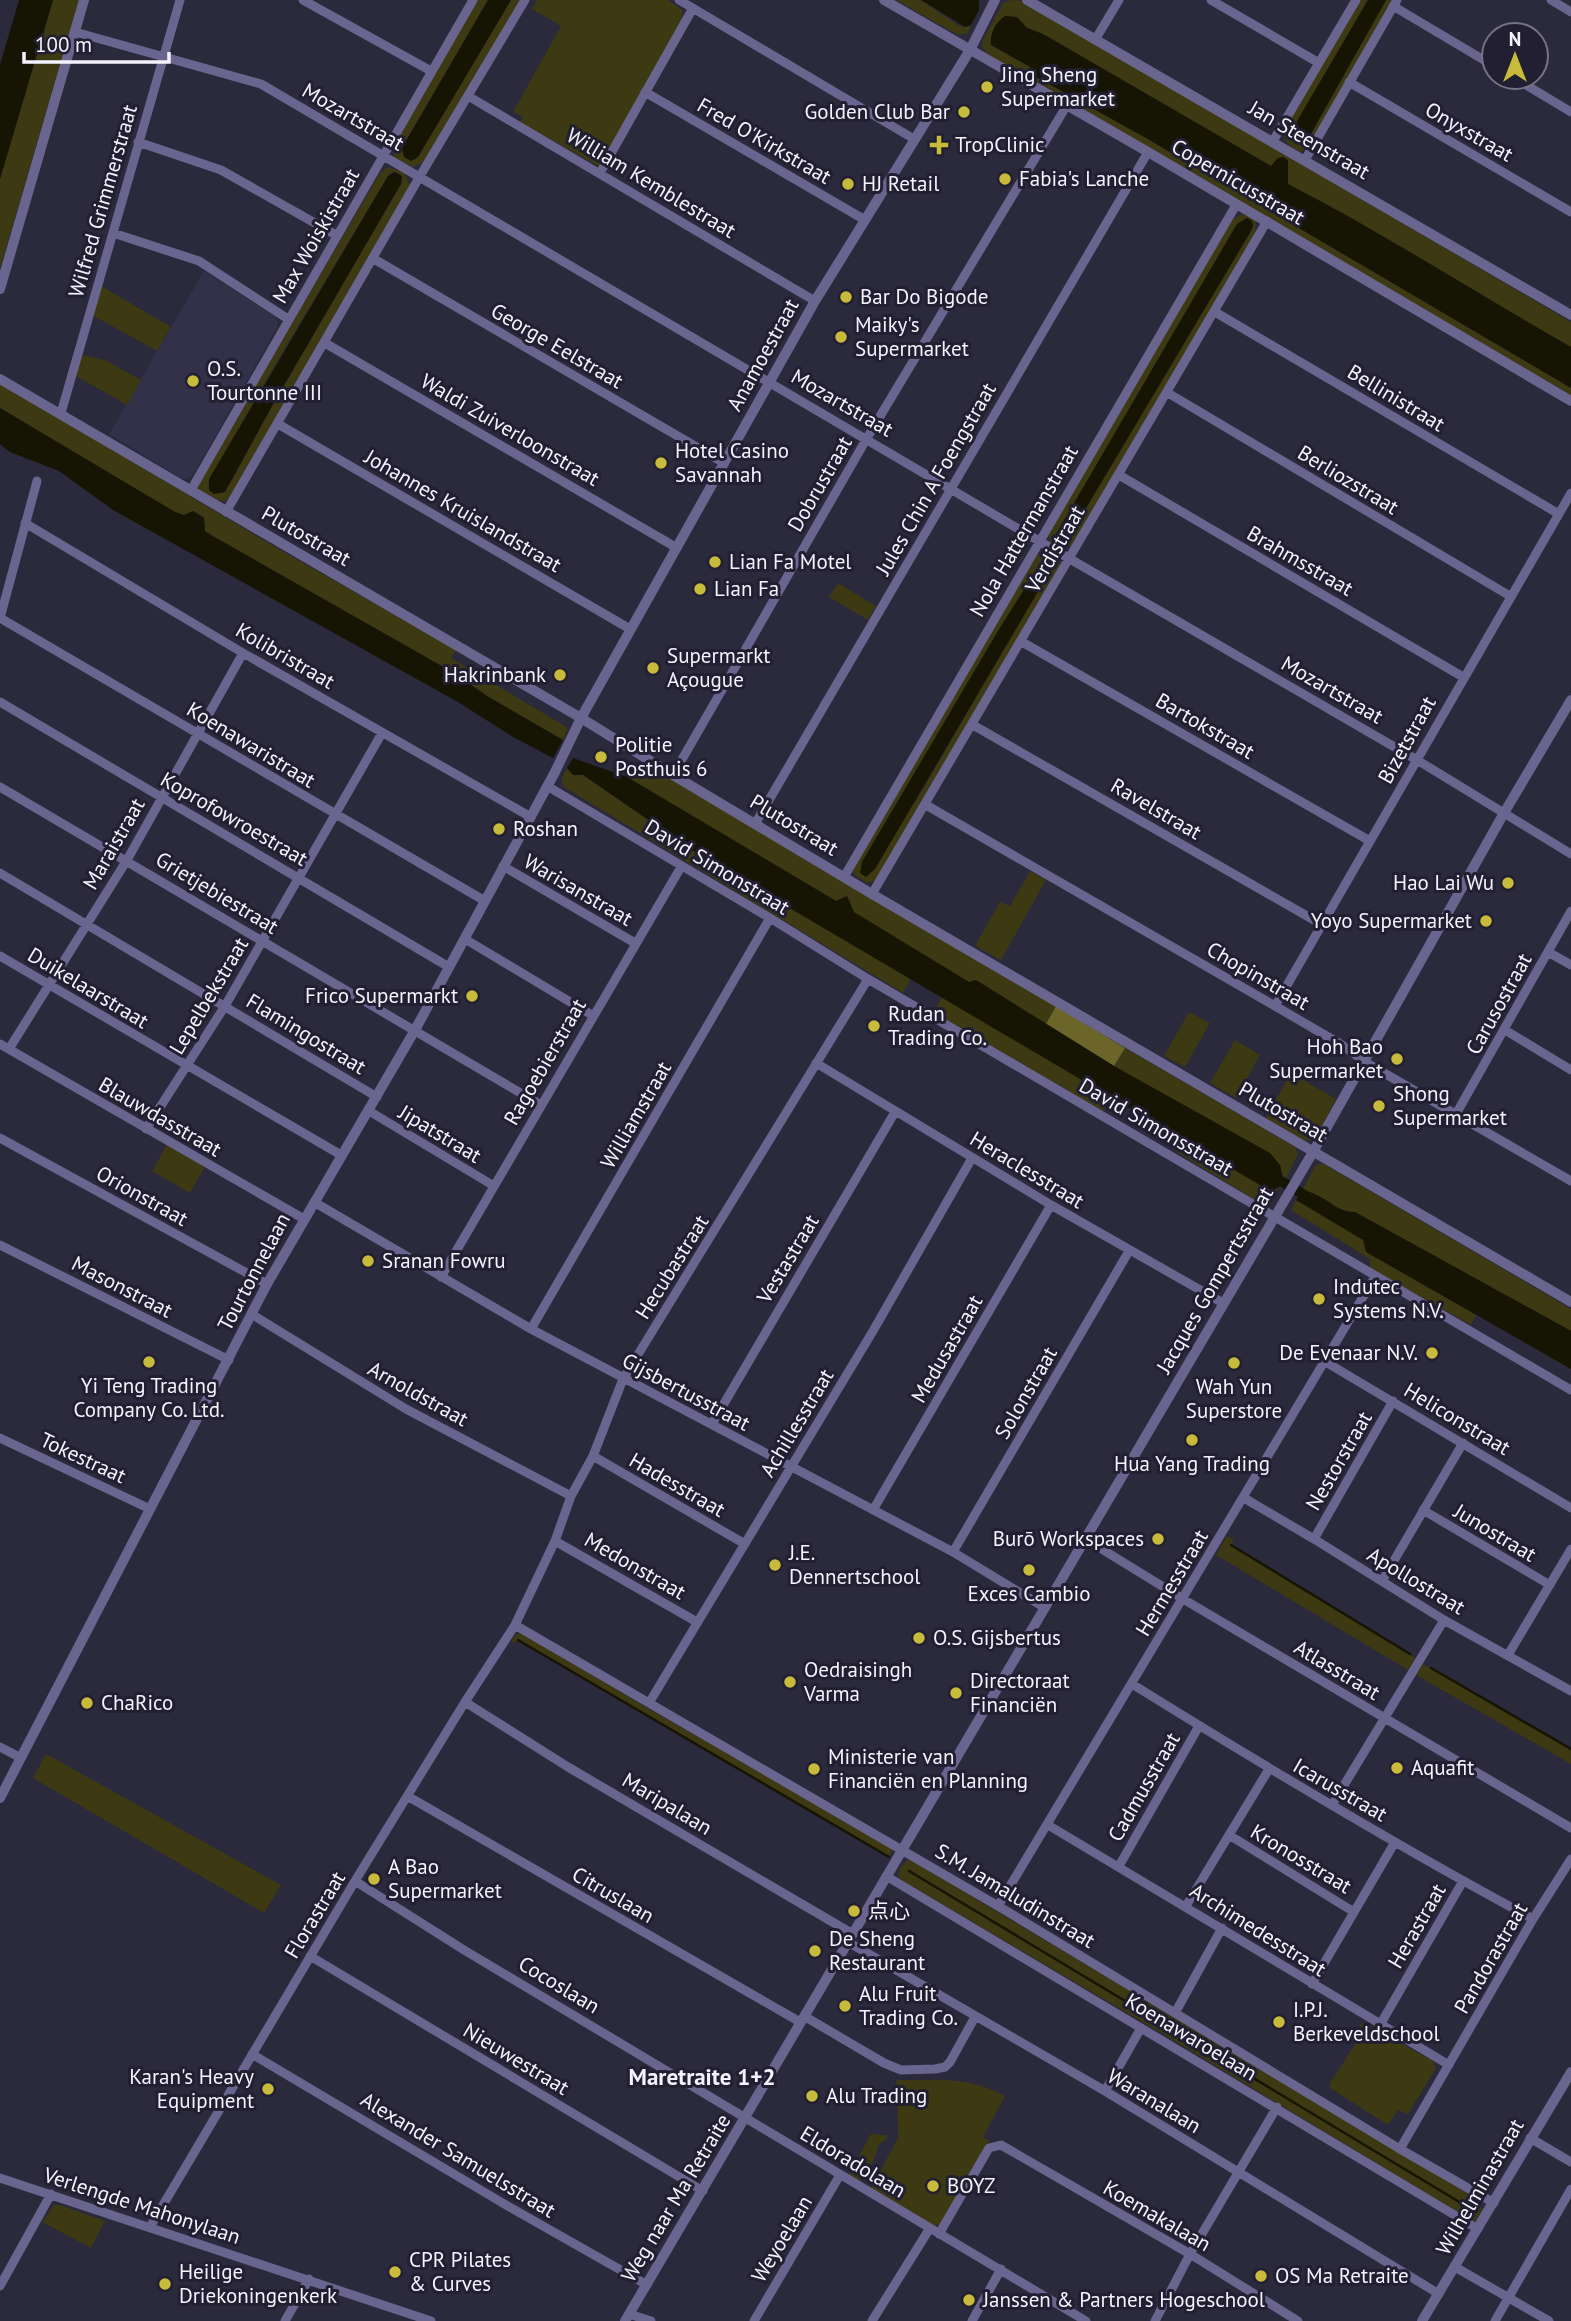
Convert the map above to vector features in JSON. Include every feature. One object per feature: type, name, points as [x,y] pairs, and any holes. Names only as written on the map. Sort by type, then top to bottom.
[{"type":"street","points":[[0,289],[84,0]]},
{"type":"street","name":"Wilfred Grimmerstraat","points":[[61,413],[180,0]]},
{"type":"street","points":[[303,0],[431,71]]},
{"type":"street","name":"Max Woiskistraat","points":[[191,490],[473,0]]},
{"type":"street","points":[[226,512],[525,0]]},
{"type":"street","points":[[679,0],[914,139]]},
{"type":"street","name":"Copernicusstraat","points":[[884,0],[1267,221],[1571,401]]},
{"type":"street","name":"Anamoestraat","points":[[555,772],[630,629],[815,301],[970,50],[995,0]]},
{"type":"street","name":"Jan Steenstraat","points":[[1027,0],[1571,315]]},
{"type":"street","points":[[1095,40],[1119,0]]},
{"type":"street","points":[[1212,0],[1319,63]]},
{"type":"street","points":[[1273,141],[1356,0]]},
{"type":"street","points":[[1551,0],[1571,12]]},
{"type":"street","points":[[1305,160],[1395,3],[1480,57]]},
{"type":"street","points":[[600,173],[693,8]]},
{"type":"street","name":"Mozartstraat","points":[[75,32],[261,84],[1417,760],[1571,855]]},
{"type":"street","name":"Onyxstraat","points":[[1349,82],[1571,212]]},
{"type":"street","points":[[1536,91],[1571,112]]},
{"type":"street","name":"Fred O'Kirkstraat","points":[[645,92],[865,220]]},
{"type":"street","name":"William Kemblestraat","points":[[468,96],[815,301]]},
{"type":"street","name":"Dobrustraat","points":[[673,775],[867,438],[1067,105]]},
{"type":"street","points":[[138,142],[222,170],[336,235]]},
{"type":"street","name":"Jules Chin A Foengstraat","points":[[755,824],[1148,152]]},
{"type":"street","name":"Nola Hattermanstraat","points":[[844,877],[1236,205]]},
{"type":"street","name":"Verdistraat","points":[[872,894],[1267,221]]},
{"type":"street","points":[[113,233],[199,261],[288,319]]},
{"type":"street","name":"George Eelstraat","points":[[374,259],[724,463]]},
{"type":"street","name":"Bellinistraat","points":[[1216,312],[1559,514]]},
{"type":"street","name":"Waldi Zuiverloonstraat","points":[[325,343],[677,548]]},
{"type":"street","name":"Plutostraat","points":[[0,379],[581,718],[1310,1157],[1571,1302]]},
{"type":"street","name":"Berliozstraat","points":[[1168,393],[1510,596]]},
{"type":"street","name":"Johannes Kruislandstraat","points":[[278,424],[630,629]]},
{"type":"street","name":"Brahmsstraat","points":[[1119,475],[1462,677]]},
{"type":"street","points":[[0,618],[37,481]]},
{"type":"street","name":"Bizetstraat","points":[[1275,1006],[1462,677],[1571,493]]},
{"type":"street","name":"Kolibristraat","points":[[25,523],[243,653],[529,816]]},
{"type":"street","name":"Koenawaristraat","points":[[0,618],[485,901]]},
{"type":"street","name":"Bartokstraat","points":[[1022,642],[1370,841]]},
{"type":"street","name":"Maraistraat","points":[[4,1047],[49,985],[127,860],[243,653]]},
{"type":"street","name":"Jacques Gompertsstraat","points":[[886,1876],[1087,1540],[1310,1157],[1571,699]]},
{"type":"street","name":"Koprofowroestraat","points":[[0,702],[449,967]]},
{"type":"street","name":"Ravelstraat","points":[[973,725],[1321,924]]},
{"type":"street","name":"Lepelbekstraat","points":[[146,1129],[225,1006],[382,733]]},
{"type":"street","name":"Tourtonnelaan","points":[[0,1798],[267,1284],[415,1030],[555,772]]},
{"type":"street","name":"David Simonstraat","points":[[547,786],[868,979]]},
{"type":"street","name":"Grietjebiestraat","points":[[0,788],[541,1105]]},
{"type":"street","name":"Chopinstraat","points":[[926,805],[1342,1045],[1365,1062],[1571,1181]]},
{"type":"street","name":"Warisanstraat","points":[[503,866],[635,943]]},
{"type":"street","name":"Ragoebierstraat","points":[[440,1277],[681,867]]},
{"type":"street","name":"Flamingostraat","points":[[0,873],[377,1097]]},
{"type":"street","name":"Carusostraat","points":[[1456,1114],[1571,911]]},
{"type":"street","name":"Williamstraat","points":[[531,1329],[770,918]]},
{"type":"street","points":[[465,939],[592,1015]]},
{"type":"street","points":[[1548,952],[1571,965]]},
{"type":"street","name":"Duikelaarstraat","points":[[0,956],[341,1155]]},
{"type":"street","name":"Hecubastraat","points":[[516,1625],[555,1541],[571,1496],[593,1456],[624,1379],[868,979]]},
{"type":"street","name":"David Simonsstraat","points":[[868,979],[1277,1211],[1375,1277],[1571,1390]]},
{"type":"street","points":[[1505,1030],[1571,1070]]},
{"type":"street","name":"Blauwdasstraat","points":[[4,1047],[303,1219]]},
{"type":"street","name":"Heraclesstraat","points":[[816,1063],[1129,1251],[1223,1303]]},
{"type":"street","name":"Jipatstraat","points":[[369,1111],[494,1186]]},
{"type":"street","name":"Vestastraat","points":[[712,1424],[895,1112]]},
{"type":"street","name":"Orionstraat","points":[[0,1138],[267,1284]]},
{"type":"street","name":"Achillesstraat","points":[[649,1703],[792,1468],[972,1158]]},
{"type":"street","name":"Gijsbertusstraat","points":[[314,1202],[531,1329],[953,1552],[1045,1608]]},
{"type":"street","name":"Medusastraat","points":[[873,1510],[1051,1205]]},
{"type":"street","name":"Masonstraat","points":[[0,1245],[229,1360]]},
{"type":"street","name":"Solonstraat","points":[[953,1552],[1129,1251]]},
{"type":"street","name":"Hermesstraat","points":[[998,1906],[1375,1277]]},
{"type":"street","name":"Arnoldstraat","points":[[253,1315],[406,1409],[571,1496]]},
{"type":"street","name":"Heliconstraat","points":[[1324,1361],[1571,1508]]},
{"type":"street","name":"Nestorstraat","points":[[1314,1539],[1393,1401]]},
{"type":"street","name":"Tokestraat","points":[[0,1438],[150,1509]]},
{"type":"street","points":[[1382,1581],[1463,1443]]},
{"type":"street","name":"Hadesstraat","points":[[593,1456],[745,1544]]},
{"type":"street","name":"Apollostraat","points":[[1244,1498],[1444,1620],[1571,1691]]},
{"type":"street","name":"Junostraat","points":[[1423,1510],[1550,1586]]},
{"type":"street","name":"Atlasstraat","points":[[1087,1540],[1571,1828]]},
{"type":"street","name":"Medonstraat","points":[[555,1541],[697,1622]]},
{"type":"street","points":[[1508,1655],[1571,1549]]},
{"type":"street","points":[[1332,1805],[1444,1620]]},
{"type":"street","name":"Florastraat","points":[[150,2227],[355,1881],[465,1702],[516,1625]]},
{"type":"street","name":"S.M. Jamaludinstraat","points":[[516,1625],[902,1849],[1494,2203]]},
{"type":"street","name":"Icarusstraat","points":[[1132,1684],[1269,1769],[1534,1919]]},
{"type":"street","name":"Maripalaan","points":[[465,1702],[850,1938]]},
{"type":"street","name":"Cadmusstraat","points":[[1119,1867],[1199,1726]]},
{"type":"street","points":[[0,1747],[21,1758]]},
{"type":"street","points":[[1186,1906],[1269,1769]]},
{"type":"street","name":"Citruslaan","points":[[409,1797],[884,2063],[905,2071],[945,2067],[975,2017]]},
{"type":"street","name":"Archimedesstraat","points":[[1048,1825],[1449,2065]]},
{"type":"street","name":"Kronosstraat","points":[[1229,1835],[1354,1912]]},
{"type":"street","points":[[1312,1984],[1395,1842]]},
{"type":"street","name":"Pandorastraat","points":[[1400,2149],[1571,1859]]},
{"type":"street","name":"Weg naar Ma Retraite","points":[[627,2317],[886,1876]]},
{"type":"street","name":"Koenawaroelaan","points":[[886,1876],[1478,2229]]},
{"type":"street","name":"Cocoslaan","points":[[355,1881],[464,1950],[746,2117]]},
{"type":"street","name":"Herastraat","points":[[1380,2025],[1463,1881]]},
{"type":"street","points":[[1175,2013],[1222,1928]]},
{"type":"street","name":"Waranalaan","points":[[850,1938],[975,2017],[1105,2091],[1439,2294]]},
{"type":"street","name":"Nieuwestraat","points":[[310,1956],[703,2191]]},
{"type":"street","points":[[1105,2091],[1142,2028]]},
{"type":"street","name":"Alexander Samuelsstraat","points":[[252,2054],[506,2205],[647,2285]]},
{"type":"street","name":"Wilhelminastraat","points":[[1422,2321],[1571,2072]]},
{"type":"street","points":[[1155,2321],[1190,2254],[1277,2107]]},
{"type":"street","name":"Eldoradolaan","points":[[746,2117],[1001,2269],[1072,2318],[1086,2321]]},
{"type":"street","points":[[1530,2138],[1571,2162]]},
{"type":"street","name":"Koemakalaan","points":[[939,2234],[989,2148],[997,2144],[1190,2254],[1298,2321]]},
{"type":"street","name":"Weyoelaan","points":[[754,2321],[840,2175]]},
{"type":"street","name":"Verlengde Mahonylaan","points":[[0,2178],[309,2278],[411,2318],[431,2321]]},
{"type":"street","points":[[1495,2321],[1571,2189]]},
{"type":"street","points":[[0,2286],[51,2194]]},
{"type":"street","points":[[872,2321],[930,2228]]},
{"type":"street","points":[[1455,2267],[1549,2321]]},
{"type":"street","points":[[972,2321],[1001,2269]]},
{"type":"street","points":[[285,2321],[309,2278]]},
{"type":"street","points":[[627,2317],[651,2321]]},
{"type":"shaded area","points":[[19,0],[53,0],[0,179],[0,65]]},
{"type":"shaded area","points":[[53,0],[79,0],[0,268],[0,179]]},
{"type":"shaded area","points":[[478,0],[488,0],[402,147],[415,160],[511,0],[520,0],[424,162],[413,167],[395,158],[393,147]]},
{"type":"shaded area","points":[[488,0],[511,0],[418,157],[411,161],[404,157],[402,148]]},
{"type":"shaded area","points":[[537,0],[668,0],[682,10],[682,20],[598,166],[520,122],[523,117],[513,112],[561,26],[532,9]]},
{"type":"shaded area","points":[[896,0],[921,0],[958,25],[971,25],[968,33],[958,35]]},
{"type":"shaded area","points":[[921,0],[979,0],[979,10],[971,25],[965,27]]},
{"type":"shaded area","points":[[1010,0],[1022,1],[1571,322],[1571,347],[1395,243],[1288,184],[1288,160],[1278,158],[1271,166],[1043,34],[1023,26],[991,45],[1031,67],[1031,74],[1146,138],[1571,388],[1571,395],[990,56],[982,47],[983,40],[1003,3]]},
{"type":"shaded area","points":[[1360,0],[1368,0],[1291,133],[1307,140],[1386,0],[1392,0],[1310,145],[1301,152],[1286,141],[1284,130]]},
{"type":"shaded area","points":[[1368,0],[1386,0],[1307,141],[1299,143],[1293,140],[1290,133]]},
{"type":"shaded area","points":[[1005,16],[1017,17],[1027,28],[1043,34],[1271,166],[1278,158],[1288,160],[1288,184],[1395,243],[1571,347],[1571,388],[1146,138],[1031,74],[1030,67],[991,45],[994,29]]},
{"type":"shaded area","points":[[389,167],[404,173],[410,186],[231,495],[225,501],[220,501],[198,489],[198,485],[380,173]],"holes":[[[395,172],[402,176],[401,184],[231,482],[207,484],[390,173]]]},
{"type":"shaded area","points":[[395,172],[402,176],[401,184],[225,492],[214,494],[209,490],[209,479],[388,176]]},
{"type":"shaded area","points":[[1242,214],[1256,220],[1255,233],[1073,545],[1060,549],[1050,542],[1048,534],[1231,220]],"holes":[[[1247,218],[1251,221],[1251,231],[1067,540],[1061,543],[1056,534],[1237,224]]]},
{"type":"shaded area","points":[[1247,218],[1252,221],[1251,231],[1067,540],[1061,543],[1055,540],[1056,534],[1237,224]]},
{"type":"shaded area","name":"O.S. Tourtonne III","points":[[204,271],[276,317],[278,322],[193,475],[188,479],[181,478],[109,434]]},
{"type":"shaded area","points":[[101,286],[171,327],[157,351],[92,315]]},
{"type":"shaded area","points":[[82,355],[105,360],[141,380],[127,405],[76,376]]},
{"type":"shaded area","points":[[0,383],[275,547],[456,650],[451,658],[568,728],[563,740],[487,696],[454,673],[211,535],[205,531],[204,517],[193,511],[183,515],[175,512],[0,408]]},
{"type":"shaded area","points":[[0,408],[175,512],[184,515],[193,511],[204,518],[205,531],[211,535],[454,673],[487,696],[563,740],[553,758],[513,737],[458,702],[113,510],[59,471],[10,452],[0,444]]},
{"type":"shaded area","points":[[1046,551],[1059,559],[1060,567],[876,880],[867,883],[854,874],[856,863],[1037,555]],"holes":[[[1054,563],[916,801],[859,868],[998,631]]]},
{"type":"shaded area","points":[[1045,556],[1053,559],[1053,566],[875,869],[866,877],[860,873],[862,862]]},
{"type":"shaded area","points":[[838,583],[876,606],[868,620],[829,597]]},
{"type":"shaded area","points":[[573,758],[627,777],[836,901],[847,896],[854,912],[969,982],[976,980],[1114,1066],[1270,1153],[1280,1165],[1283,1178],[1279,1187],[1273,1190],[1265,1188],[698,854],[583,775],[573,775],[567,768]]},
{"type":"shaded area","points":[[651,767],[1056,1006],[1046,1024],[976,980],[969,982],[853,912],[847,896],[836,901],[627,777],[636,777]]},
{"type":"shaded area","points":[[567,768],[573,775],[583,775],[698,854],[911,978],[903,993],[564,787],[561,779]]},
{"type":"shaded area","points":[[1030,871],[1046,880],[1001,960],[975,946],[1000,902],[1010,906]]},
{"type":"shaded area","points":[[943,996],[1111,1096],[1103,1111],[933,1012]]},
{"type":"shaded area","points":[[1056,1006],[1125,1048],[1114,1066],[1046,1024]]},
{"type":"shaded area","points":[[1189,1012],[1210,1023],[1185,1067],[1164,1056]]},
{"type":"shaded area","points":[[1235,1040],[1260,1055],[1236,1098],[1210,1083]]},
{"type":"shaded area","points":[[1125,1048],[1295,1147],[1298,1153],[1287,1177],[1283,1178],[1280,1165],[1114,1066]]},
{"type":"shaded area","points":[[1291,1073],[1336,1099],[1315,1139],[1305,1141],[1266,1118]]},
{"type":"shaded area","points":[[1182,1138],[1265,1188],[1273,1190],[1279,1187],[1270,1205],[1262,1204],[1175,1151]]},
{"type":"shaded area","points":[[168,1143],[206,1165],[190,1193],[152,1171]]},
{"type":"shaded area","points":[[1322,1163],[1571,1309],[1571,1331],[1355,1212],[1341,1209],[1316,1195],[1302,1191],[1315,1166]]},
{"type":"shaded area","points":[[1302,1191],[1316,1194],[1341,1209],[1355,1212],[1571,1331],[1571,1369],[1366,1252],[1363,1240],[1296,1200]]},
{"type":"shaded area","points":[[1296,1200],[1364,1240],[1367,1252],[1476,1315],[1471,1325],[1370,1268],[1370,1259],[1291,1210]]},
{"type":"shaded area","points":[[1227,1536],[1234,1540],[1232,1545],[1415,1658],[1408,1670],[1216,1555]]},
{"type":"shaded area","points":[[521,1633],[647,1708],[891,1846],[889,1857],[518,1640],[514,1643],[511,1641],[516,1634]]},
{"type":"shaded area","points":[[1423,1664],[1571,1749],[1571,1764],[1416,1675]]},
{"type":"shaded area","points":[[46,1754],[281,1885],[264,1913],[33,1778]]},
{"type":"shaded area","points":[[909,1859],[1477,2199],[1482,2209],[1477,2219],[1473,2221],[1459,2213],[903,1881],[898,1876],[900,1868]]},
{"type":"shaded area","points":[[1362,2022],[1433,2061],[1436,2068],[1408,2114],[1398,2110],[1388,2125],[1330,2088],[1330,2083],[1359,2038],[1355,2034]]},
{"type":"shaded area","points":[[897,2080],[966,2082],[1005,2096],[983,2137],[989,2141],[941,2224],[933,2226],[871,2188],[898,2138]]},
{"type":"shaded area","points":[[871,2134],[887,2135],[887,2139],[879,2144],[873,2162],[859,2182],[848,2176]]},
{"type":"shaded area","points":[[54,2205],[105,2221],[91,2248],[42,2222]]},
{"type":"waterway","points":[[1271,1175],[1311,1199]]},
{"type":"waterway","points":[[1231,1545],[1410,1654]]},
{"type":"waterway","points":[[518,1640],[889,1857]]},
{"type":"waterway","points":[[1431,1668],[1571,1749]]},
{"type":"waterway","points":[[909,1871],[1476,2212]]},
{"type":"place","name":"Jing Sheng Supermarket","points":[[987,87]]},
{"type":"place","name":"Golden Club Bar","points":[[964,112]]},
{"type":"place","name":"TropClinic","points":[[939,145]]},
{"type":"place","name":"Fabia's Lanche","points":[[1005,179]]},
{"type":"place","name":"HJ Retail","points":[[848,184]]},
{"type":"place","name":"Bar Do Bigode","points":[[846,297]]},
{"type":"place","name":"Maiky's Supermarket","points":[[841,337]]},
{"type":"place","name":"O.S. Tourtonne III","points":[[193,381]]},
{"type":"place","name":"Hotel Casino Savannah","points":[[661,463]]},
{"type":"place","name":"Lian Fa Motel","points":[[715,562]]},
{"type":"place","name":"Lian Fa","points":[[700,589]]},
{"type":"place","name":"Supermarkt Açougue","points":[[653,668]]},
{"type":"place","name":"Hakrinbank","points":[[560,675]]},
{"type":"place","name":"Politie Posthuis 6","points":[[601,757]]},
{"type":"place","name":"Roshan","points":[[499,829]]},
{"type":"place","name":"Hao Lai Wu","points":[[1508,883]]},
{"type":"place","name":"Yoyo Supermarket","points":[[1486,921]]},
{"type":"place","name":"Frico Supermarkt","points":[[472,996]]},
{"type":"place","name":"Rudan Trading Co.","points":[[874,1026]]},
{"type":"place","name":"Hoh Bao Supermarket","points":[[1397,1059]]},
{"type":"place","name":"Shong Supermarket","points":[[1379,1106]]},
{"type":"place","name":"Sranan Fowru","points":[[368,1261]]},
{"type":"place","name":"Indutec Systems N.V.","points":[[1319,1299]]},
{"type":"place","name":"De Evenaar N.V.","points":[[1432,1353]]},
{"type":"place","name":"Yi Teng Trading Company Co. Ltd.","points":[[149,1362]]},
{"type":"place","name":"Wah Yun Superstore","points":[[1234,1363]]},
{"type":"place","name":"Hua Yang Trading","points":[[1192,1440]]},
{"type":"place","name":"Burō Workspaces","points":[[1158,1539]]},
{"type":"place","name":"J.E. Dennertschool","points":[[775,1565]]},
{"type":"place","name":"Exces Cambio","points":[[1029,1570]]},
{"type":"place","name":"O.S. Gijsbertus","points":[[919,1638]]},
{"type":"place","name":"Oedraisingh Varma","points":[[790,1682]]},
{"type":"place","name":"Directoraat Financiën","points":[[956,1693]]},
{"type":"place","name":"ChaRico","points":[[87,1703]]},
{"type":"place","name":"Aquafit","points":[[1397,1768]]},
{"type":"place","name":"Ministerie van Financiën en Planning","points":[[814,1769]]},
{"type":"place","name":"A Bao Supermarket","points":[[374,1879]]},
{"type":"place","name":"点心","points":[[854,1911]]},
{"type":"place","name":"De Sheng Restaurant","points":[[815,1951]]},
{"type":"place","name":"Alu Fruit Trading Co.","points":[[845,2006]]},
{"type":"place","name":"I.P.J. Berkeveldschool","points":[[1279,2022]]},
{"type":"place","name":"Karan's Heavy Equipment","points":[[268,2089]]},
{"type":"place","name":"Alu Trading","points":[[812,2096]]},
{"type":"place","name":"BOYZ","points":[[933,2186]]},
{"type":"place","name":"CPR Pilates & Curves","points":[[395,2272]]},
{"type":"place","name":"OS Ma Retraite","points":[[1261,2276]]},
{"type":"place","name":"Heilige Driekoningenkerk","points":[[165,2284]]},
{"type":"place","name":"Janssen & Partners Hogeschool","points":[[969,2300]]},
{"type":"district","name":"Maretraite 1+2","points":[[702,2077]]}]
